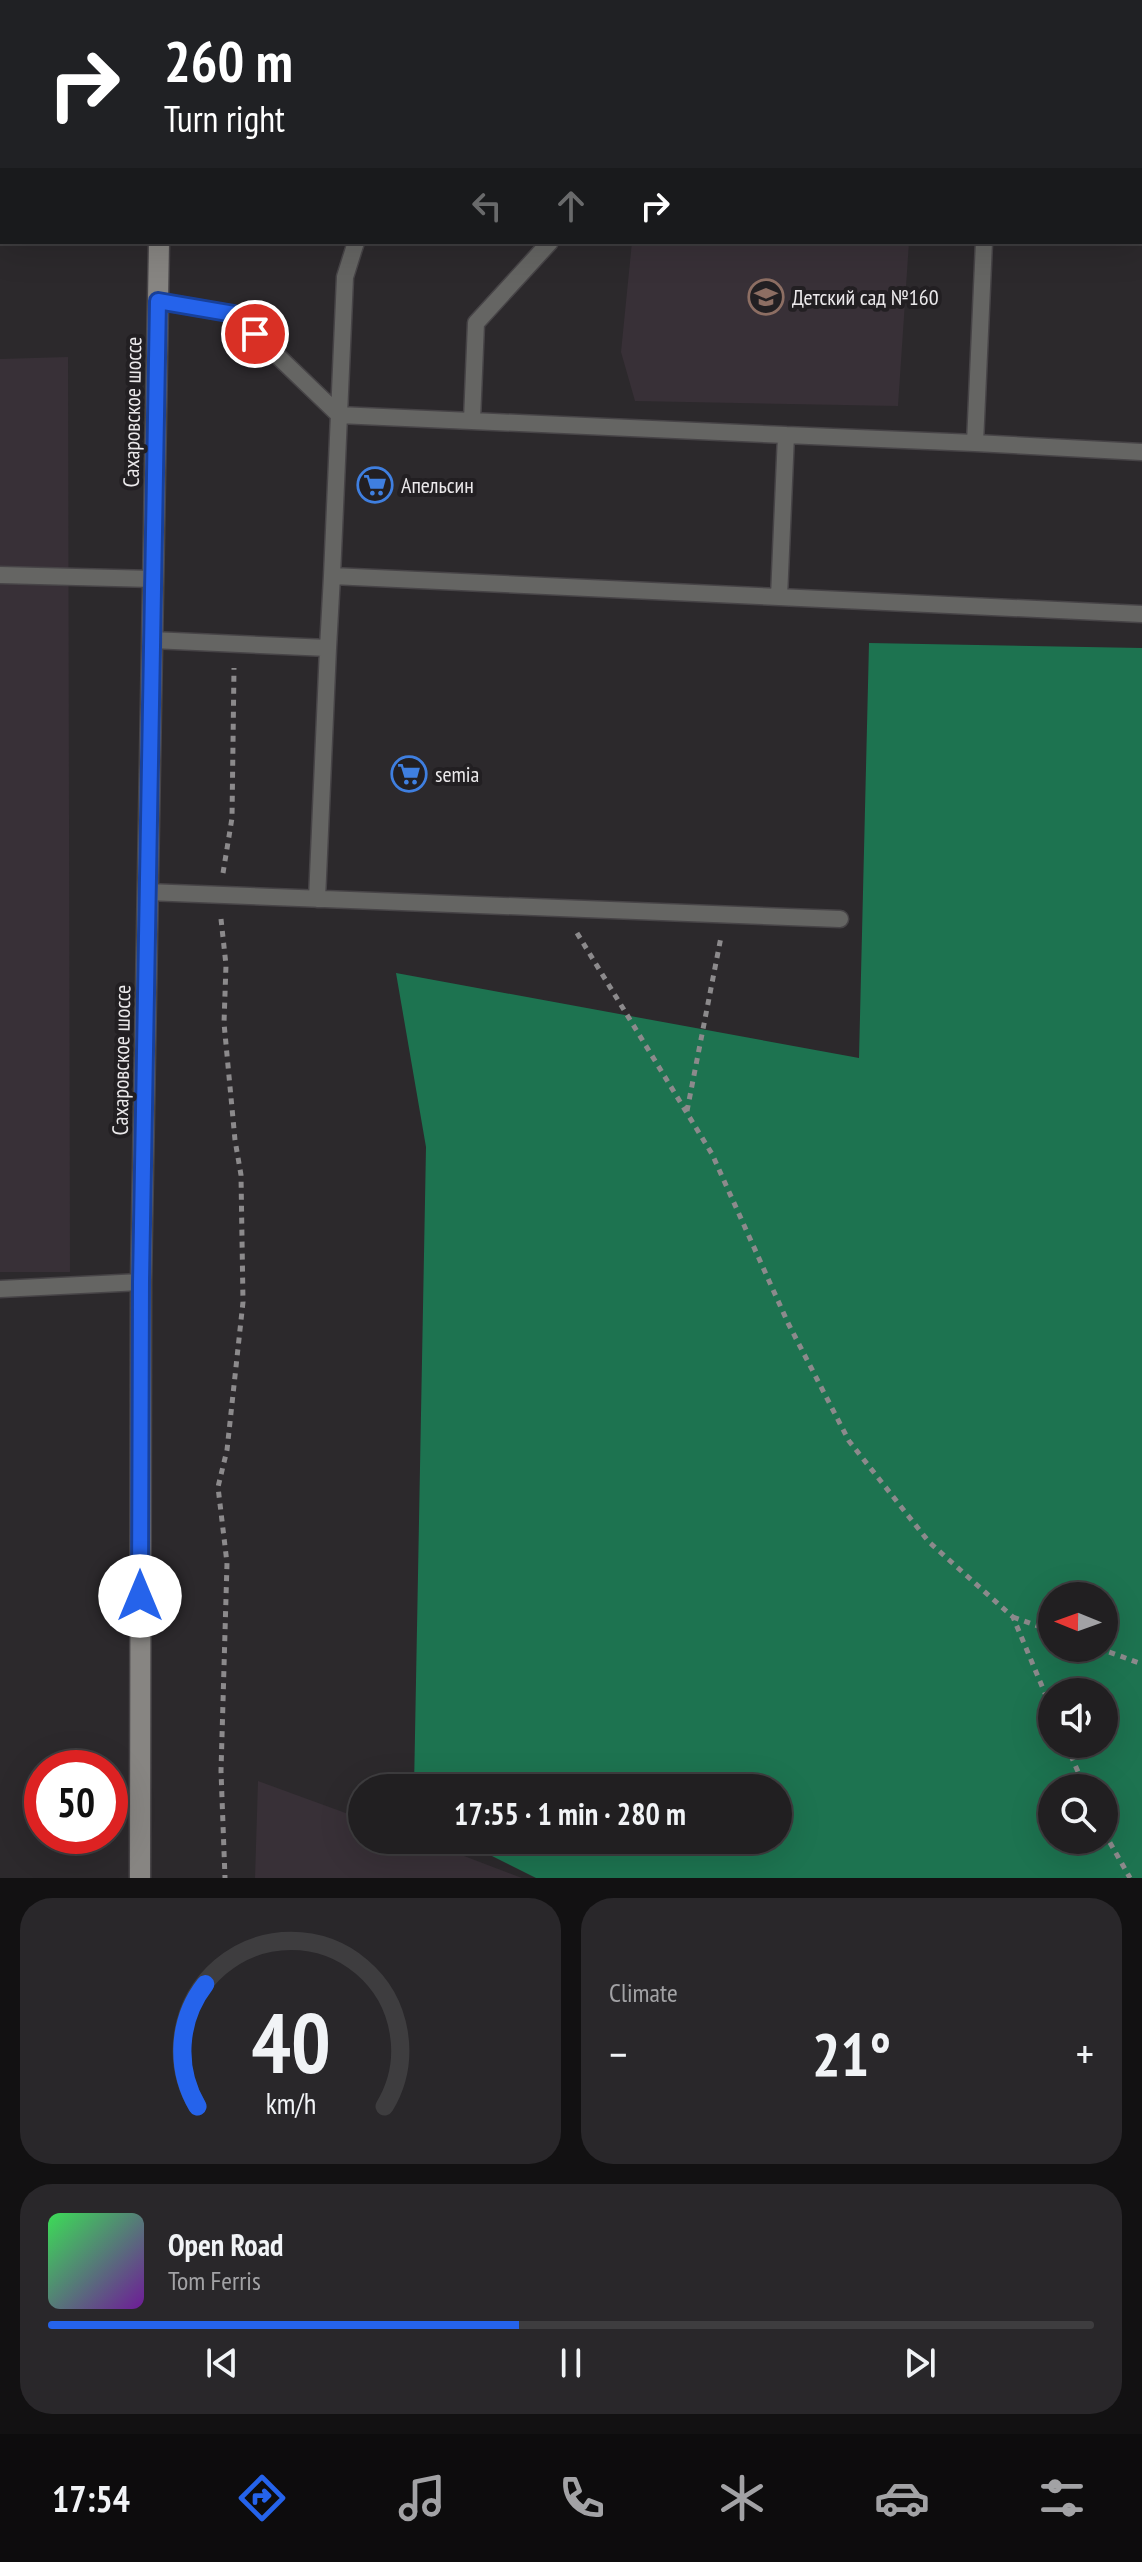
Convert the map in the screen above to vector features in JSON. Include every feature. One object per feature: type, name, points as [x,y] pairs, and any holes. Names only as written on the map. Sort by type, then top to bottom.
[{"type":"main road","name":"Сахаровское шоссе","points":[[140,1878],[141,1282],[159,244]]},
{"type":"lane","points":[[317,899],[345,277],[355,244]]},
{"type":"lane","points":[[472,420],[476,323],[548,244]]},
{"type":"lane","points":[[975,443],[984,244]]},
{"type":"lane","points":[[158,301],[234,314],[339,415],[1142,452]]},
{"type":"lane","points":[[779,597],[786,435]]},
{"type":"lane","points":[[0,575],[153,579]]},
{"type":"lane","points":[[332,576],[1142,614]]},
{"type":"lane","points":[[152,640],[328,648]]},
{"type":"lane","points":[[147,892],[840,919]]},
{"type":"lane","points":[[0,1289],[141,1282]]},
{"type":"path","points":[[225,1878],[221,1771],[227,1563],[218,1487],[227,1450],[243,1302],[241,1175],[224,1023],[226,965],[219,895],[232,818],[235,643]]},
{"type":"path","points":[[562,908],[712,1154],[788,1323],[849,1441],[929,1542],[1013,1617],[1038,1626]]},
{"type":"path","points":[[687,1112],[725,914]]},
{"type":"path","points":[[1013,1617],[1039,1678]]},
{"type":"path","points":[[1118,1655],[1142,1664]]},
{"type":"path","points":[[1116,1854],[1130,1878]]},
{"type":"shaded area","name":"Детский сад №160","points":[[632,244],[909,244],[898,406],[635,401],[621,352]]},
{"type":"shaded area","points":[[68,357],[70,1272],[0,1272],[0,359]]},
{"type":"shaded area","points":[[258,1781],[348,1814],[348,1854],[459,1854],[522,1878],[255,1878]]},
{"type":"green space","points":[[869,643],[1142,648],[1142,1878],[536,1878],[488,1854],[792,1854],[792,1774],[414,1774],[426,1147],[396,973],[859,1058]]},
{"type":"place","name":"Детский сад №160","points":[[766,297]]},
{"type":"place","name":"Апельсин","points":[[375,485]]},
{"type":"place","name":"semia","points":[[409,774]]},
{"type":"route","points":[[140,1596],[141,1282],[158,301],[234,314],[255,334]]}]
